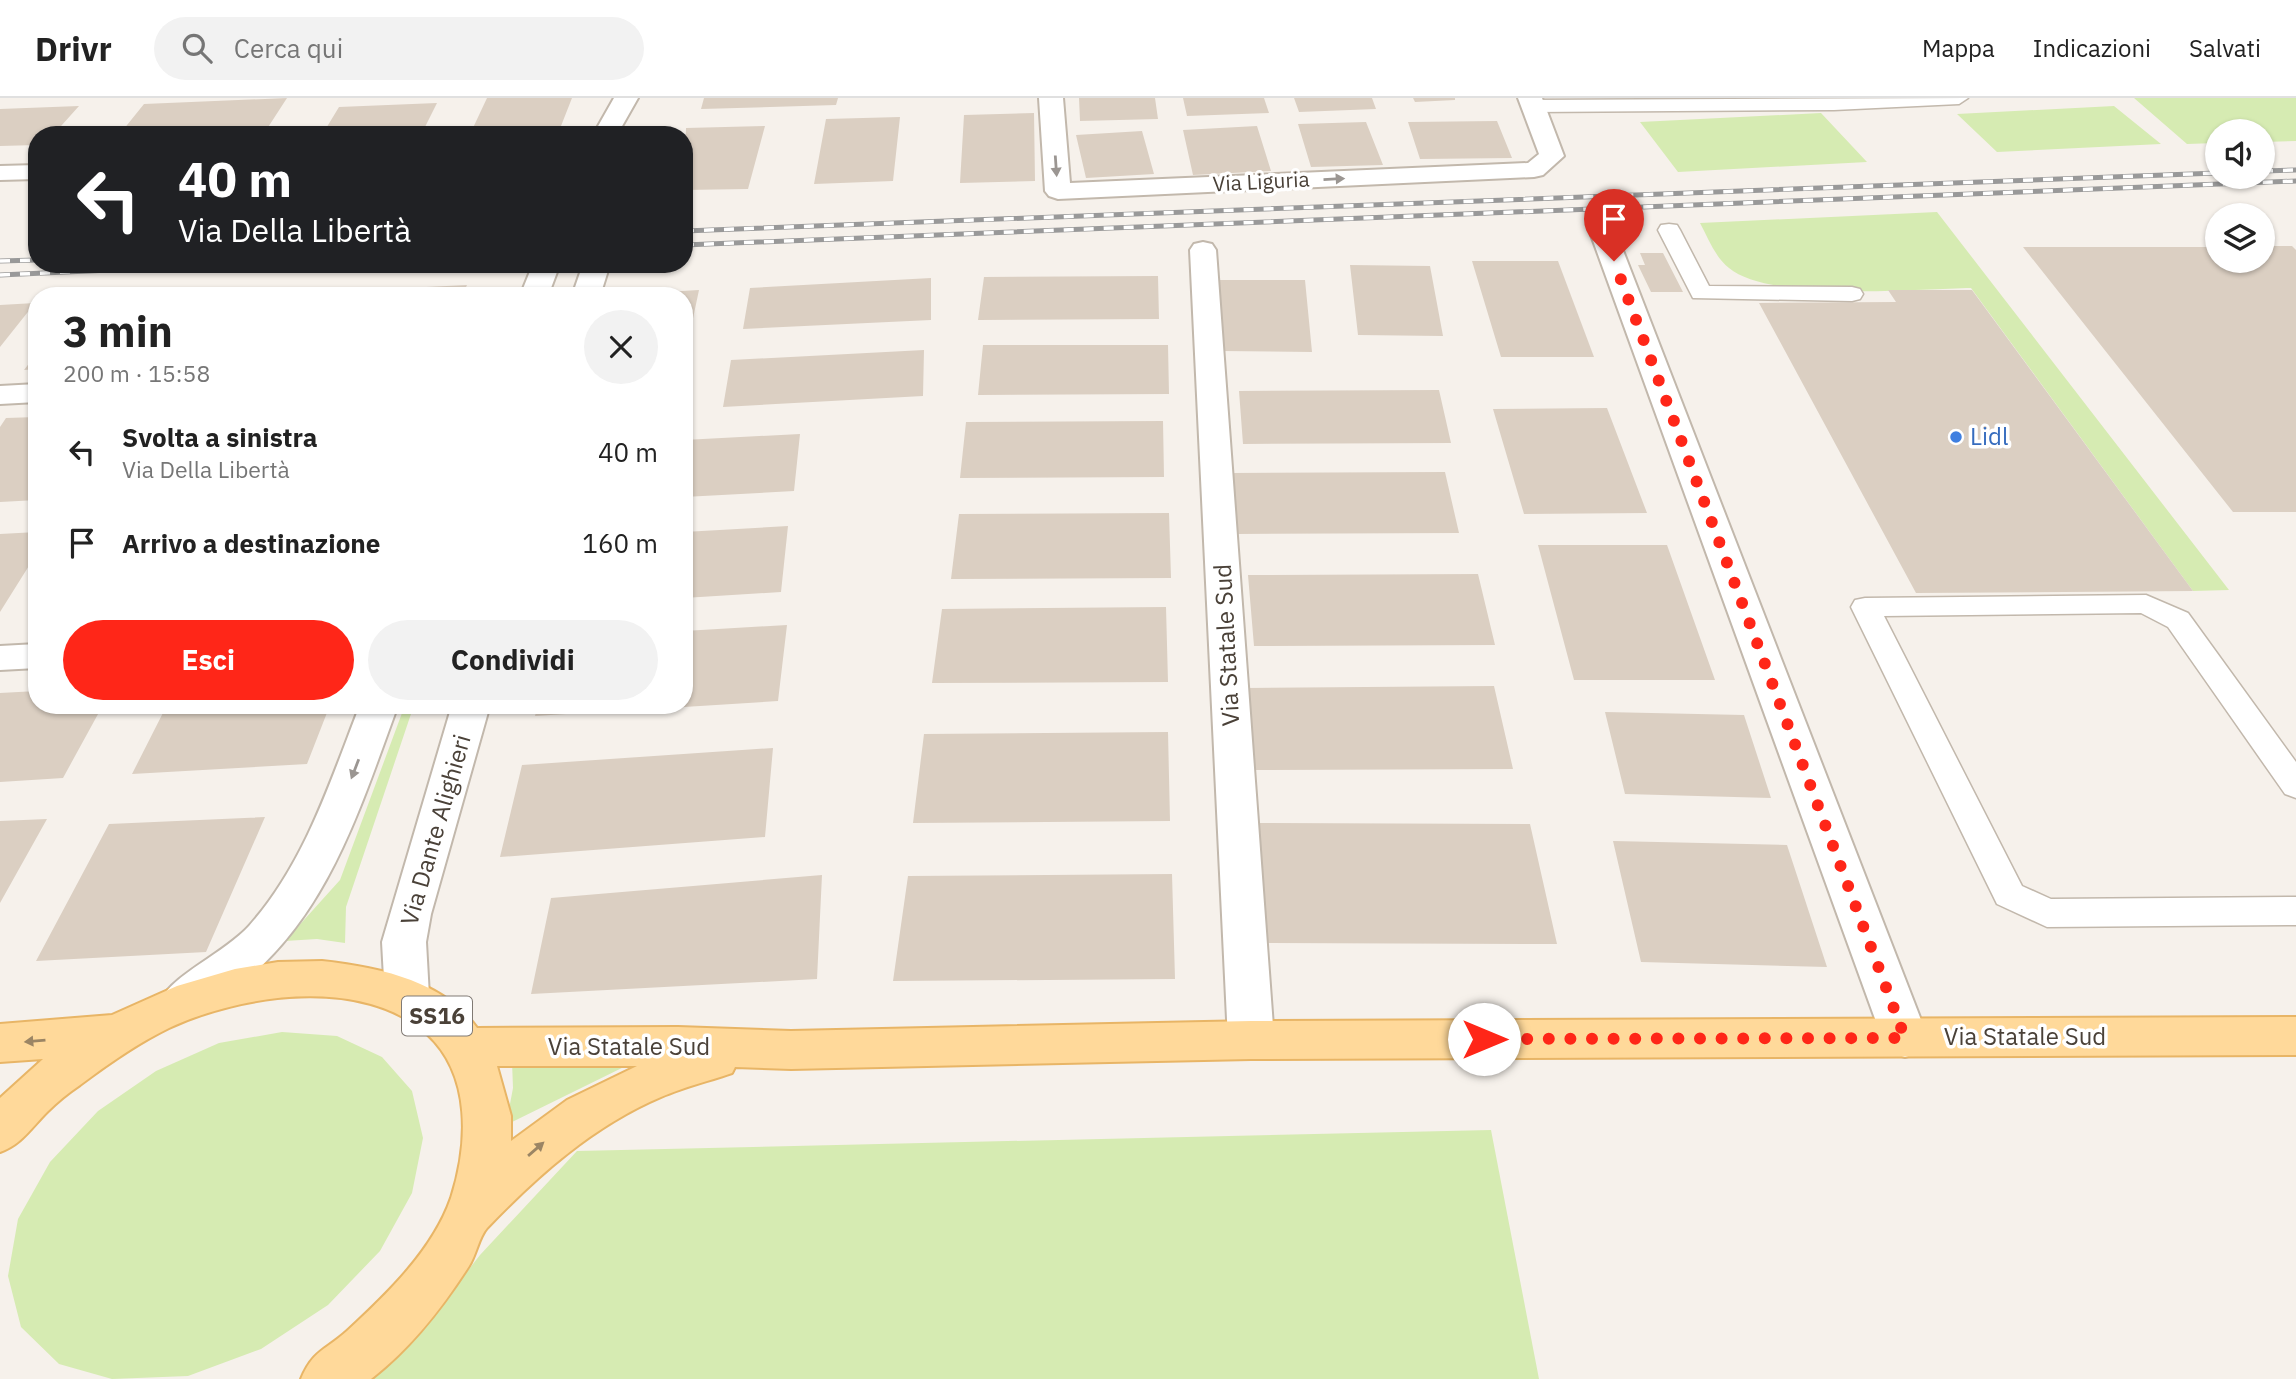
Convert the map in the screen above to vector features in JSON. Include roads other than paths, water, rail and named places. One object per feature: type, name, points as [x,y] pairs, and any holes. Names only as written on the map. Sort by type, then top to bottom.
[{"type":"main road","name":"SS16","points":[[0,1131],[36,1093],[119,1033],[173,1007],[237,987],[299,978],[357,981],[407,996],[441,1018],[467,1047],[486,1094],[488,1151],[471,1214],[426,1288],[359,1357],[328,1379]]},
{"type":"main road","name":"SS16","points":[[0,1043],[119,1033]]},
{"type":"main road","name":"Via Statale Sud","points":[[467,1047],[678,1046],[791,1050],[1251,1040],[2296,1036]]},
{"type":"main road","name":"Via Statale Sud","points":[[471,1214],[505,1176],[543,1142],[583,1113],[626,1089],[670,1072],[730,1055],[791,1050]]},
{"type":"street","name":"Via Liguria","points":[[1051,98],[1058,191],[1534,170],[1552,156],[1531,102]]},
{"type":"street","points":[[614,126],[639,102]]},
{"type":"street","points":[[0,173],[28,172]]},
{"type":"street","points":[[1604,235],[1905,1038]]},
{"type":"street","name":"Via Statale Sud","points":[[1203,250],[1251,1040]]},
{"type":"street","points":[[0,395],[28,393]]},
{"type":"street","points":[[0,658],[28,656]]},
{"type":"street","points":[[173,1007],[221,976],[263,941],[295,899],[338,814],[376,714]]},
{"type":"street","name":"Via Dante Alighieri","points":[[407,996],[404,942],[410,914],[468,714]]},
{"type":"lane","points":[[1531,102],[1834,104],[1959,98]]},
{"type":"lane","points":[[1669,230],[1701,293],[1852,294]]},
{"type":"lane","points":[[2296,786],[2178,620],[2146,604],[1865,607],[2009,895],[2046,913],[2296,911]]},
{"type":"railway","points":[[2275,171],[2296,170]]},
{"type":"railway","points":[[693,231],[2205,173]]},
{"type":"railway","points":[[693,245],[2296,181]]},
{"type":"railway","points":[[0,261],[28,260]]},
{"type":"railway","points":[[0,275],[44,273]]},
{"type":"place","name":"Lidl","points":[[1956,437]]}]
